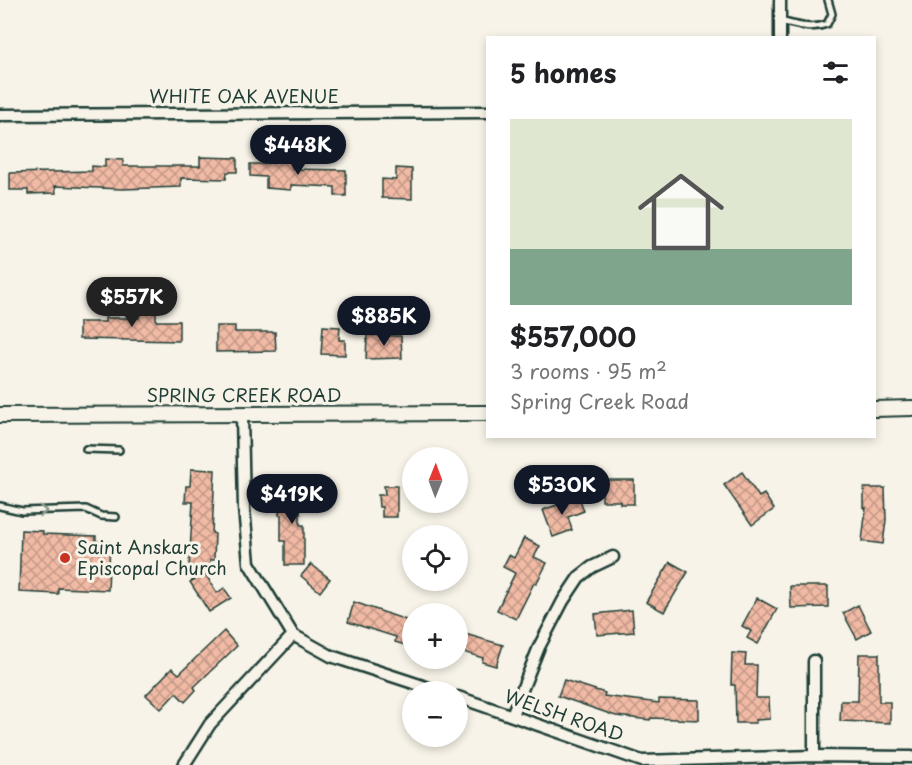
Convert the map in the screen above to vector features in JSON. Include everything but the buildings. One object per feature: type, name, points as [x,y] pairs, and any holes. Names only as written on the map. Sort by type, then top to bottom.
[{"type":"main road","points":[[876,409],[912,408]]},
{"type":"main road","name":"SPRING CREEK ROAD","points":[[0,415],[486,413]]},
{"type":"street","points":[[780,0],[780,36]]},
{"type":"street","name":"WHITE OAK AVENUE","points":[[0,115],[486,112]]},
{"type":"street","points":[[242,415],[244,508],[249,563],[293,635],[331,656],[407,681]]},
{"type":"street","points":[[513,715],[539,647],[563,601],[579,577],[592,567],[614,557]]},
{"type":"street","points":[[184,765],[210,724],[293,635]]},
{"type":"street","points":[[814,661],[814,756]]},
{"type":"street","name":"WELSH ROAD","points":[[468,700],[642,762],[814,756],[912,757]]},
{"type":"lane","points":[[780,21],[805,27],[828,24],[832,14],[828,0]]},
{"type":"lane","points":[[86,449],[119,450]]},
{"type":"lane","points":[[0,506],[22,511],[86,509],[101,516],[116,517]]},
{"type":"place","name":"Saint Anskars Episcopal Church","points":[[65,558]]}]
